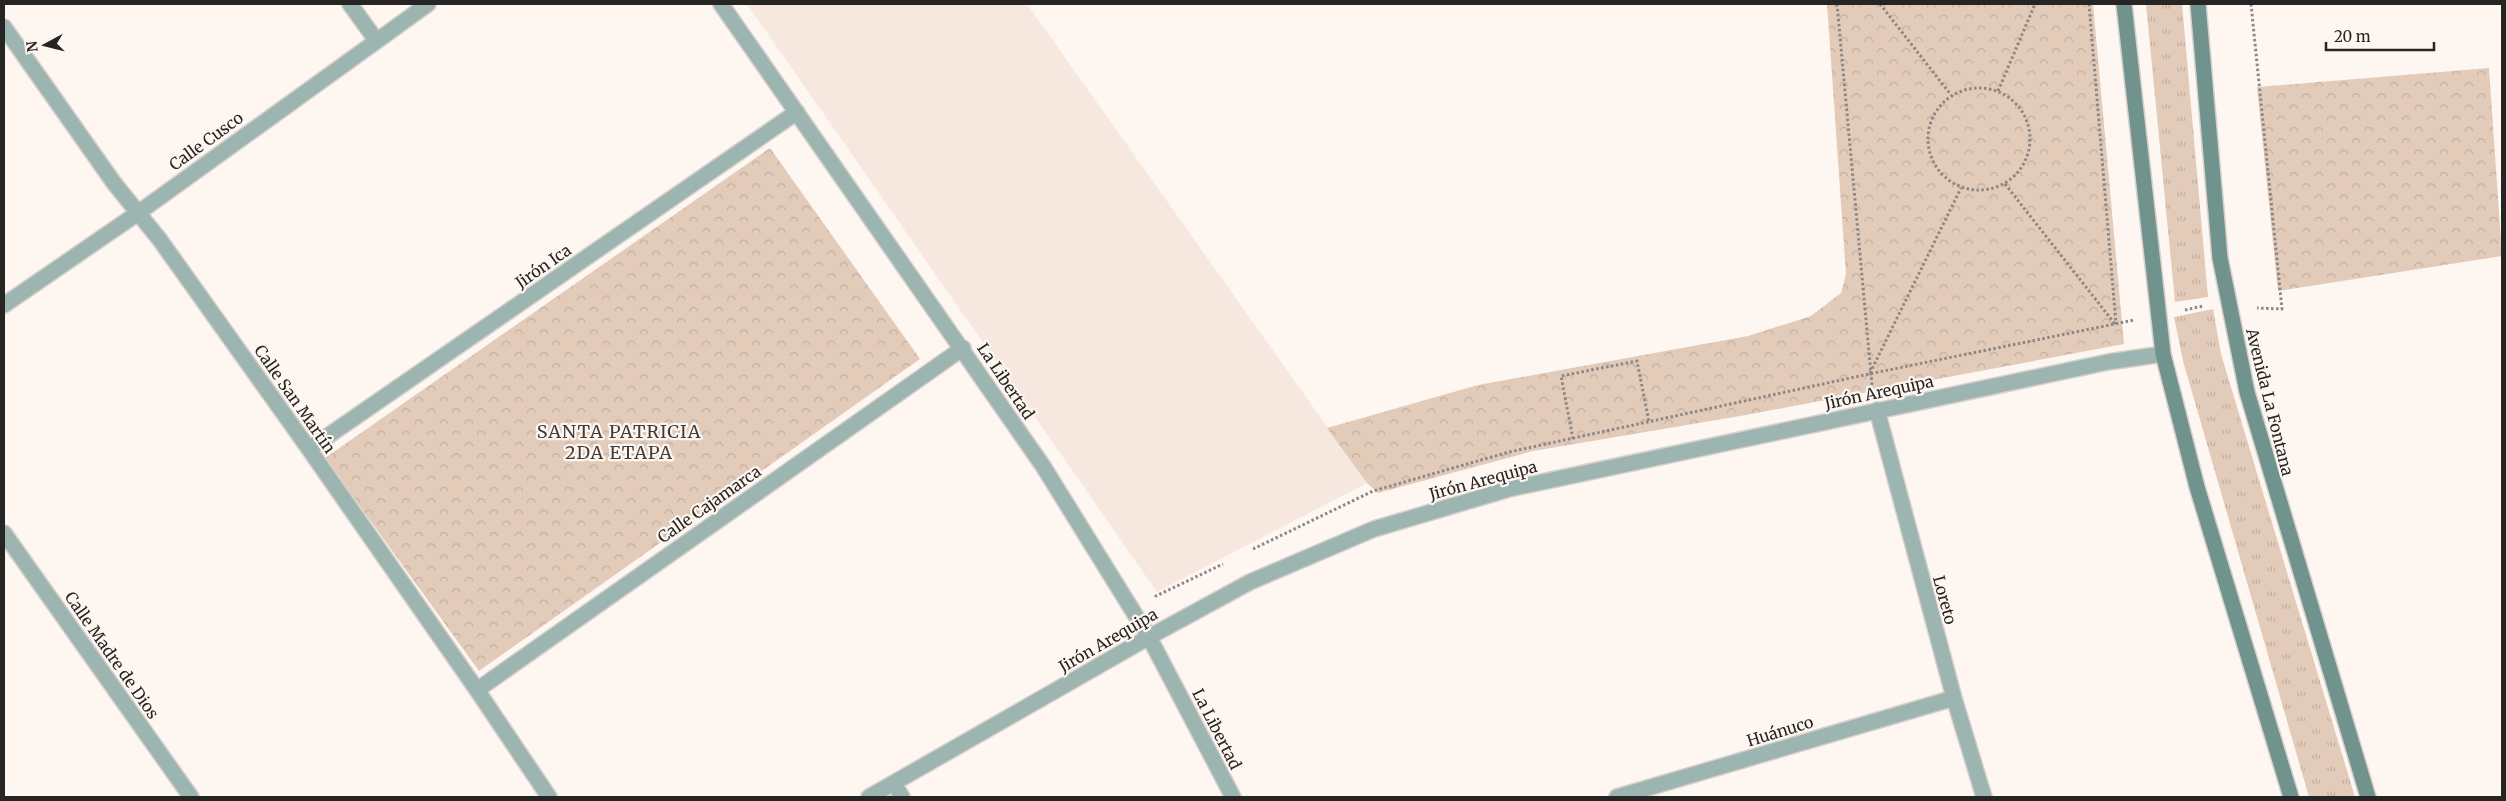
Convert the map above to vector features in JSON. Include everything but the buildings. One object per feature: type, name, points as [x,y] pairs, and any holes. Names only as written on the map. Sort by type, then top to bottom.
[{"type":"main road","points":[[2124,4],[2163,354],[2198,487],[2290,797]]},
{"type":"main road","name":"Avenida La Fontana","points":[[2198,4],[2220,258],[2247,392],[2368,797]]},
{"type":"street","points":[[350,4],[376,40]]},
{"type":"street","name":"Calle Cusco","points":[[4,305],[138,212],[428,4]]},
{"type":"street","name":"La Libertad","points":[[721,4],[963,348],[1043,466],[1150,637],[1233,797]]},
{"type":"street","name":"Calle San Martín","points":[[4,27],[114,183],[160,240],[309,450],[477,690],[549,797]]},
{"type":"street","name":"Jirón Ica","points":[[309,450],[797,112]]},
{"type":"street","name":"Calle Cajamarca","points":[[477,690],[963,348]]},
{"type":"street","name":"Jirón Arequipa","points":[[869,797],[1250,582],[1374,529],[1509,489],[2108,362],[2163,354]]},
{"type":"street","name":"Loreto","points":[[1877,410],[1954,698],[1984,797]]},
{"type":"street","name":"Calle Madre de Dios","points":[[4,533],[191,797]]},
{"type":"street","name":"Huánuco","points":[[1617,797],[1954,698]]},
{"type":"street","points":[[894,783],[902,797]]},
{"type":"path","points":[[1837,4],[1870,374]]},
{"type":"path","points":[[1880,4],[1951,95]]},
{"type":"path","points":[[1998,91],[2035,4]]},
{"type":"path","points":[[2089,4],[2116,324]]},
{"type":"path","points":[[2249,307],[2282,309],[2251,4]]},
{"type":"path","points":[[1983,87],[1998,91],[2013,100],[2024,113],[2030,129],[2030,146],[2025,162],[2016,175],[2005,184],[1992,189],[1978,191],[1962,188],[1947,179],[1936,167],[1930,153],[1928,136],[1931,120],[1940,106],[1951,95],[1967,89],[1983,87]]},
{"type":"path","points":[[2005,184],[2116,324]]},
{"type":"path","points":[[1870,374],[1962,188]]},
{"type":"path","points":[[2182,310],[2206,306]]},
{"type":"path","points":[[1251,550],[1373,491],[1509,452],[1870,374],[2138,320]]},
{"type":"path","points":[[1573,439],[1562,376],[1637,361],[1649,422]]},
{"type":"path","points":[[1150,588],[1156,596],[1225,563]]},
{"type":"shaded area","points":[[747,4],[1027,4],[1367,483],[1157,592]]},
{"type":"green space","points":[[1827,4],[2093,4],[2124,344],[1746,415],[1533,451],[1378,493],[1367,483],[1327,428],[1478,385],[1748,336],[1811,316],[1841,293],[1846,274]]},
{"type":"green space","points":[[2146,4],[2182,4],[2208,297],[2175,302]]},
{"type":"green space","points":[[2489,68],[2502,256],[2278,291],[2257,87]]},
{"type":"green space","points":[[770,148],[920,359],[479,671],[325,458]]},
{"type":"green space","points":[[2213,309],[2221,354],[2355,797],[2309,797],[2183,361],[2174,317]]},
{"type":"district","name":"SANTA PATRICIA 2DA ETAPA","points":[[619,442]]}]
